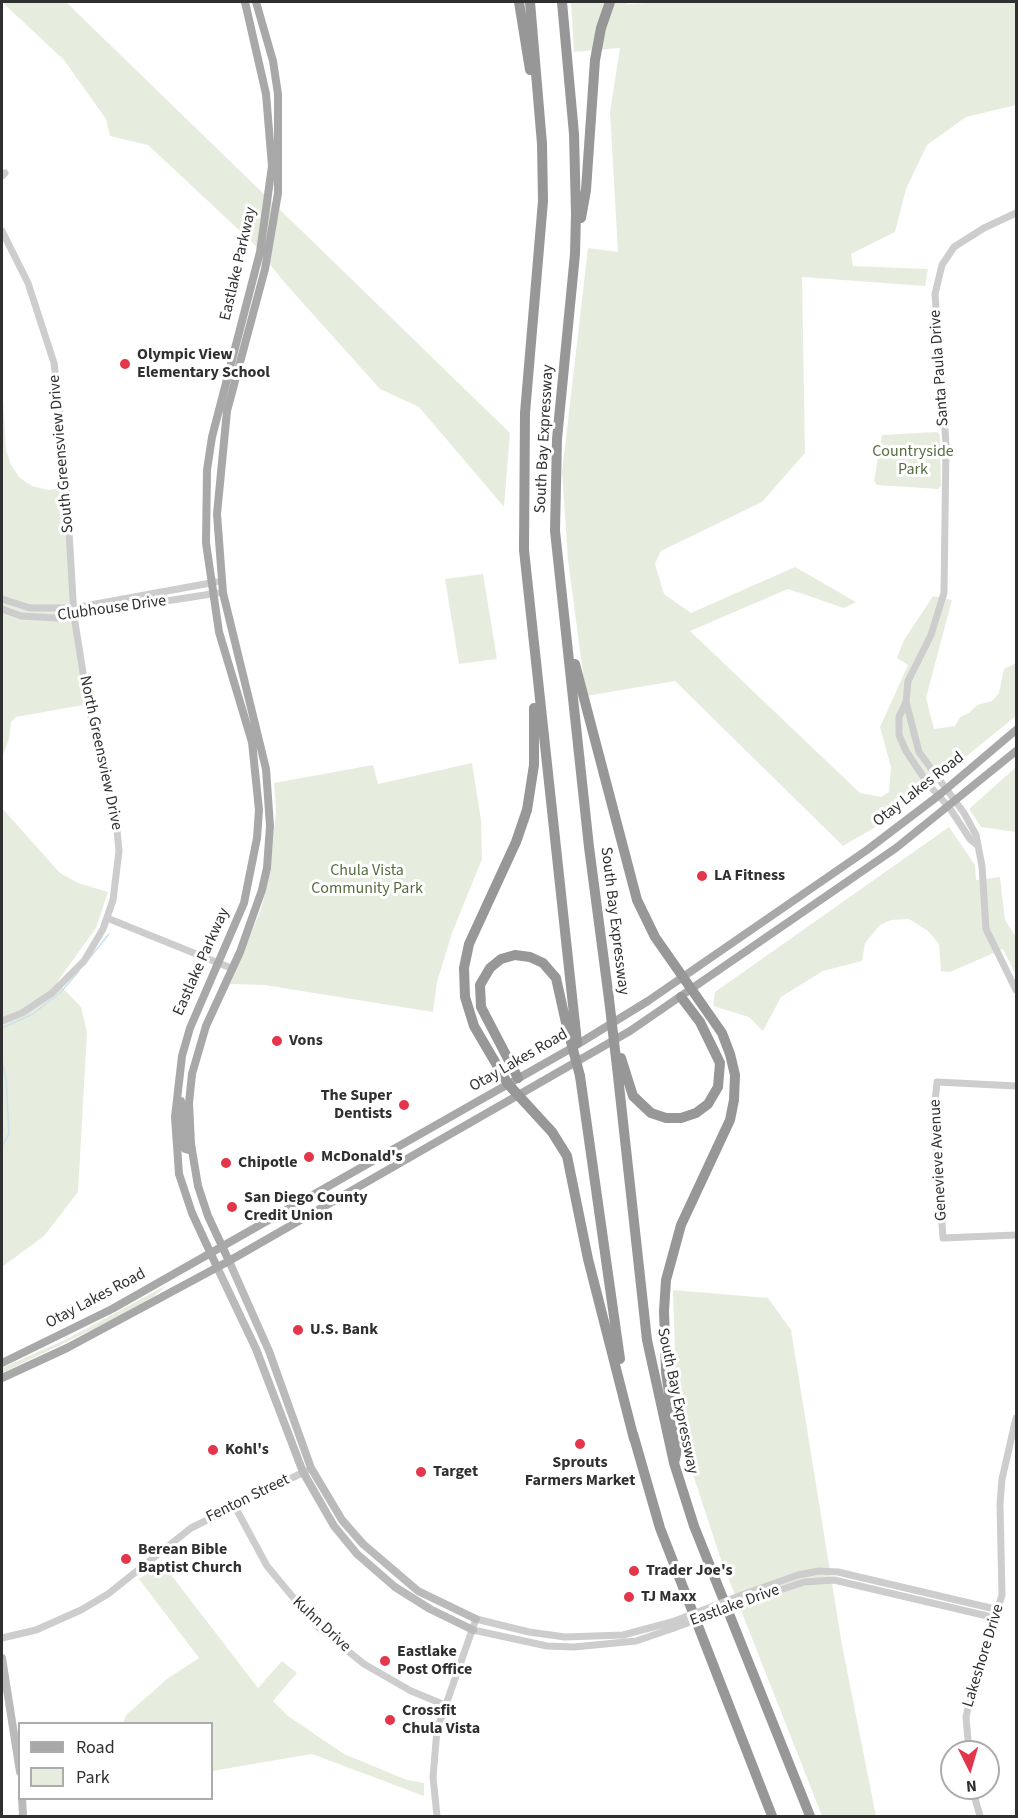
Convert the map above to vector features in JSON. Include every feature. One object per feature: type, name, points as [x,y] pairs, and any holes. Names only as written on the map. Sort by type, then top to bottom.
[{"type":"highway","points":[[519,2],[543,184]]},
{"type":"highway","name":"South Bay Expressway","points":[[530,2],[543,184],[523,468],[524,550],[571,1024]]},
{"type":"highway","name":"South Bay Expressway","points":[[562,2],[575,154],[575,254],[555,474],[556,554],[588,836],[609,1004],[619,1062],[645,1328],[655,1386],[674,1463],[694,1526],[810,1816]]},
{"type":"highway","points":[[575,254],[586,190],[596,50],[610,2]]},
{"type":"highway","points":[[564,613],[584,705],[633,891],[650,928],[681,978],[725,1040],[734,1068],[735,1093],[727,1127],[681,1225],[668,1271],[664,1323],[666,1372],[677,1450],[674,1463]]},
{"type":"highway","points":[[513,1081],[472,1020],[465,997],[464,975],[471,937],[516,842],[530,799],[535,753],[534,654]]},
{"type":"highway","points":[[634,1439],[618,1349],[571,1024],[556,978],[543,963],[530,957],[515,955],[501,959],[489,968],[480,985],[481,1007],[513,1081],[517,1096],[552,1132],[569,1162],[588,1259],[634,1439],[660,1528],[772,1816]]},
{"type":"highway","points":[[619,1062],[639,1104],[651,1113],[666,1118],[681,1118],[696,1113],[708,1104],[718,1087],[720,1063],[700,1022],[681,997]]},
{"type":"main road","name":"Eastlake Parkway","points":[[245,2],[266,94],[272,166],[260,252],[219,405],[207,470],[206,543],[210,583],[219,632],[255,759],[259,810],[252,871],[234,931],[190,1028],[179,1074],[175,1117],[179,1174],[210,1253],[256,1348],[307,1470],[334,1526],[371,1568],[418,1602],[473,1630]]},
{"type":"main road","name":"Eastlake Parkway","points":[[256,2],[273,61],[278,94],[280,152],[278,193],[268,252],[227,411],[220,457],[217,514],[223,593],[268,779],[270,826],[267,868],[252,919],[209,1016],[192,1074],[189,1103],[192,1151],[198,1186],[266,1342],[307,1470],[342,1520],[385,1564],[418,1591],[476,1619]]},
{"type":"main road","points":[[241,324],[250,327]]},
{"type":"main road","name":"Otay Lakes Road","points":[[2,1363],[112,1309],[593,1035],[833,874],[938,796],[1017,730]]},
{"type":"main road","name":"Otay Lakes Road","points":[[2,1378],[76,1344],[229,1261],[630,1031],[896,848],[1017,750]]},
{"type":"main road","points":[[255,759],[260,762],[264,776],[268,779]]},
{"type":"main road","points":[[179,1074],[183,1144],[185,1149],[192,1151]]},
{"type":"main road","points":[[2,1658],[18,1759]]},
{"type":"main road","points":[[22,1800],[23,1816]]},
{"type":"street","name":"Santa Paula Drive","points":[[952,804],[938,796],[915,768],[899,735],[899,717],[906,702],[908,681],[931,634],[945,593],[946,444],[934,294],[942,265],[954,247],[984,228],[1017,213]]},
{"type":"street","name":"South Greensview Drive","points":[[2,231],[18,261],[40,315],[54,363],[64,447],[74,612]]},
{"type":"street","name":"Clubhouse Drive","points":[[2,599],[30,608],[74,612],[222,582]]},
{"type":"street","name":"Clubhouse Drive","points":[[2,609],[37,618],[223,593]]},
{"type":"street","name":"North Greensview Drive","points":[[2,1021],[22,1013],[66,982],[84,961],[107,918],[118,870],[116,820],[88,704],[74,612]]},
{"type":"street","name":"Santa Paula Drive","points":[[906,702],[919,752],[946,789],[952,804]]},
{"type":"street","points":[[952,804],[970,839],[977,845],[982,866],[986,929],[1017,990]]},
{"type":"street","points":[[107,918],[231,968]]},
{"type":"street","name":"Genevieve Avenue","points":[[1017,1086],[937,1082],[934,1127],[939,1157],[943,1238],[1017,1235]]},
{"type":"street","name":"Lakeshore Drive","points":[[969,1740],[968,1708],[974,1680],[999,1610],[1004,1584],[999,1519],[1002,1479],[1017,1418]]},
{"type":"street","name":"Fenton Street","points":[[2,1638],[36,1630],[81,1610],[108,1594],[191,1528],[307,1470]]},
{"type":"street","name":"Kuhn Drive","points":[[234,1505],[267,1566],[318,1626],[364,1664],[411,1691],[445,1705]]},
{"type":"street","name":"Eastlake Drive","points":[[473,1630],[525,1643],[574,1647],[636,1641],[798,1575],[825,1571],[857,1576],[999,1610]]},
{"type":"street","name":"Eastlake Drive","points":[[749,1596],[804,1582],[834,1580],[996,1618]]},
{"type":"street","points":[[437,1816],[433,1777],[436,1738],[445,1705],[476,1619]]},
{"type":"street","name":"Eastlake Drive","points":[[476,1619],[529,1632],[565,1637],[623,1635],[673,1625]]},
{"type":"street","points":[[975,1800],[980,1816]]},
{"type":"green space","points":[[2,2],[66,2],[510,433],[504,507],[419,407],[380,389],[284,282],[254,244],[148,145],[110,136],[106,119],[64,60]]},
{"type":"green space","points":[[571,2],[629,2],[627,4],[665,2],[1016,2],[1016,105],[966,117],[927,145],[906,189],[895,232],[851,254],[853,266],[928,269],[925,286],[802,277],[805,453],[762,502],[661,551],[655,564],[664,594],[691,613],[795,567],[856,602],[844,608],[788,589],[690,631],[860,793],[881,797],[889,792],[891,767],[880,727],[908,665],[897,658],[904,640],[933,596],[952,600],[926,698],[934,729],[955,726],[960,717],[969,713],[977,705],[992,701],[999,693],[1004,669],[1016,663],[1016,716],[888,820],[843,846],[675,681],[586,696],[568,560],[562,472],[588,248],[618,252],[610,112],[620,48],[574,52]]},
{"type":"green space","points":[[2,380],[6,450],[11,465],[20,478],[32,486],[48,490],[64,488],[71,594],[89,704],[16,717],[11,722],[9,739],[2,758]]},
{"type":"green space","name":"Countryside Park","points":[[937,432],[940,435],[941,486],[938,489],[877,485],[874,481],[882,435]]},
{"type":"green space","points":[[483,574],[497,659],[459,664],[445,579]]},
{"type":"green space","name":"Chula Vista Community Park","points":[[472,763],[481,820],[482,859],[452,933],[437,982],[433,1012],[264,985],[230,984],[261,909],[270,874],[276,811],[274,783],[373,765],[378,784]]},
{"type":"green space","points":[[1016,767],[1016,832],[981,827],[969,809]]},
{"type":"green space","points":[[2,808],[60,873],[78,883],[108,892],[96,928],[57,982],[81,1007],[87,1032],[78,1192],[44,1236],[2,1267]]},
{"type":"green space","points":[[949,827],[975,865],[976,880],[1000,877],[1005,920],[1016,937],[1016,975],[1003,949],[950,972],[941,971],[939,944],[928,931],[909,919],[891,920],[880,925],[865,943],[862,961],[823,971],[781,997],[763,1031],[749,1017],[713,1006],[715,992]]},
{"type":"green space","points":[[167,1285],[153,1297],[110,1321],[2,1373],[2,1368],[65,1340]]},
{"type":"green space","points":[[673,1290],[768,1298],[791,1330],[842,1645],[876,1816],[822,1816],[720,1557],[686,1453],[676,1386]]},
{"type":"green space","points":[[162,1563],[258,1688],[282,1661],[297,1673],[273,1701],[288,1716],[344,1754],[407,1780],[424,1783],[424,1796],[312,1754],[213,1771],[213,1722],[123,1722],[126,1715],[167,1679],[199,1658],[139,1579]]},
{"type":"waterway","points":[[88,960],[109,934]]},
{"type":"waterway","points":[[2,1028],[33,1014],[61,992],[79,971]]},
{"type":"waterway","points":[[2,1061],[6,1078],[9,1134],[2,1146]]},
{"type":"place","name":"Olympic View Elementary School","points":[[125,364]]},
{"type":"place","name":"LA Fitness","points":[[702,876]]},
{"type":"place","name":"Vons","points":[[277,1041]]},
{"type":"place","name":"The Super Dentists","points":[[404,1105]]},
{"type":"place","name":"McDonald's","points":[[309,1157]]},
{"type":"place","name":"Chipotle","points":[[226,1163]]},
{"type":"place","name":"San Diego County Credit Union","points":[[232,1207]]},
{"type":"place","name":"U.S. Bank","points":[[298,1330]]},
{"type":"place","name":"Sprouts Farmers Market","points":[[580,1444]]},
{"type":"place","name":"Kohl's","points":[[213,1450]]},
{"type":"place","name":"Target","points":[[421,1472]]},
{"type":"place","name":"Berean Bible Baptist Church","points":[[126,1559]]},
{"type":"place","name":"Trader Joe's","points":[[634,1571]]},
{"type":"place","name":"TJ Maxx","points":[[629,1597]]},
{"type":"place","name":"Eastlake Post Office","points":[[385,1661]]},
{"type":"place","name":"Crossfit Chula Vista","points":[[390,1720]]}]
